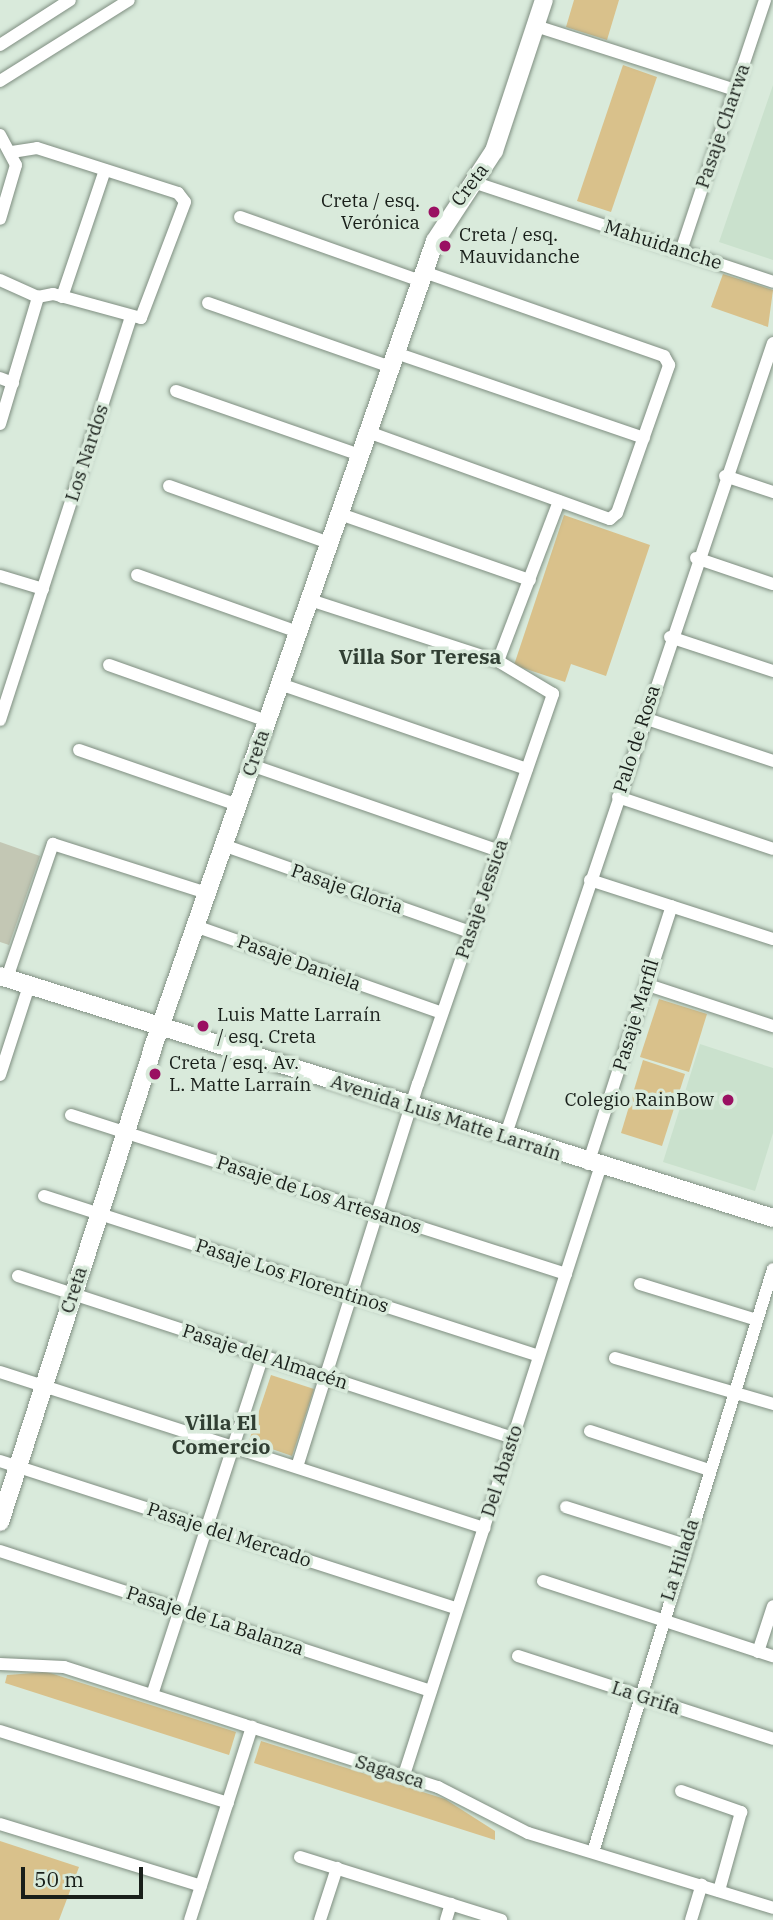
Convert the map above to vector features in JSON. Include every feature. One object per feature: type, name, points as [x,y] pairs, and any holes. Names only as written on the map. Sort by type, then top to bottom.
[{"type":"street","points":[[0,45],[70,0]]},
{"type":"street","points":[[0,81],[129,0]]},
{"type":"street","name":"Creta","points":[[0,1522],[124,1132],[423,276],[447,215],[494,151],[544,0]]},
{"type":"street","name":"Pasaje Charwa","points":[[681,251],[765,0]]},
{"type":"street","points":[[536,26],[735,90]]},
{"type":"street","points":[[0,135],[12,152],[16,165],[0,219]]},
{"type":"street","points":[[12,152],[37,148],[104,170],[62,297]]},
{"type":"street","name":"Los Nardos","points":[[0,720],[130,320],[141,318],[148,310],[184,198],[104,170]]},
{"type":"street","name":"Mahuidanche","points":[[473,182],[773,282]]},
{"type":"street","points":[[240,217],[669,360],[644,438],[613,518],[368,432]]},
{"type":"street","points":[[0,281],[38,296],[62,297],[130,320]]},
{"type":"street","points":[[0,424],[38,296]]},
{"type":"street","points":[[208,303],[644,438]]},
{"type":"street","name":"Palo de Rosa","points":[[505,1137],[696,558],[773,343]]},
{"type":"street","points":[[0,378],[13,383]]},
{"type":"street","points":[[176,391],[360,455]]},
{"type":"street","points":[[725,476],[773,492]]},
{"type":"street","points":[[169,486],[329,543]]},
{"type":"street","points":[[310,600],[498,661],[559,500]]},
{"type":"street","points":[[340,514],[530,580]]},
{"type":"street","points":[[696,558],[773,584]]},
{"type":"street","points":[[137,575],[298,632]]},
{"type":"street","points":[[0,576],[43,589]]},
{"type":"street","points":[[670,637],[773,671]]},
{"type":"street","name":"Pasaje Jessica","points":[[297,1467],[443,1013],[552,691],[498,661]]},
{"type":"street","points":[[109,665],[267,721]]},
{"type":"street","points":[[280,684],[527,769]]},
{"type":"street","points":[[644,718],[773,761]]},
{"type":"street","points":[[79,750],[238,805]]},
{"type":"street","points":[[251,765],[499,850]]},
{"type":"street","points":[[618,797],[773,849]]},
{"type":"street","points":[[3,977],[54,844],[207,893]]},
{"type":"street","name":"Pasaje Gloria","points":[[223,845],[470,932]]},
{"type":"street","points":[[590,880],[773,939]]},
{"type":"street","name":"Pasaje Marfil","points":[[594,1166],[671,906]]},
{"type":"street","name":"Pasaje Daniela","points":[[195,926],[443,1013]]},
{"type":"street","name":"Avenida Luis Matte Larraín","points":[[3,977],[594,1166],[773,1219]]},
{"type":"street","points":[[648,985],[773,1026]]},
{"type":"street","points":[[0,1075],[29,986]]},
{"type":"street","name":"Pasaje de Los Artesanos","points":[[71,1115],[566,1274]]},
{"type":"street","name":"Del Abasto","points":[[404,1775],[566,1274],[594,1166]]},
{"type":"street","name":"Pasaje Los Florentinos","points":[[44,1196],[539,1356]]},
{"type":"street","name":"La Hilada","points":[[593,1852],[637,1695],[773,1269]]},
{"type":"street","name":"Pasaje del Almacén","points":[[18,1276],[513,1438]]},
{"type":"street","points":[[640,1284],[757,1320]]},
{"type":"street","points":[[152,1695],[263,1356]]},
{"type":"street","points":[[615,1358],[773,1404]]},
{"type":"street","points":[[0,1372],[484,1528]]},
{"type":"street","points":[[590,1431],[709,1469]]},
{"type":"street","name":"Pasaje del Mercado","points":[[0,1461],[457,1609]]},
{"type":"street","points":[[566,1507],[685,1545]]},
{"type":"street","name":"Pasaje de La Balanza","points":[[0,1551],[431,1691]]},
{"type":"street","points":[[543,1581],[773,1656]]},
{"type":"street","points":[[758,1652],[773,1606]]},
{"type":"street","name":"La Grifa","points":[[518,1656],[773,1739]]},
{"type":"street","name":"Sagasca","points":[[0,1664],[50,1663],[152,1695],[404,1775],[454,1794],[508,1825],[773,1908]]},
{"type":"street","points":[[190,1920],[252,1727]]},
{"type":"street","points":[[0,1731],[228,1803]]},
{"type":"street","points":[[681,1791],[741,1812],[719,1891]]},
{"type":"street","points":[[0,1824],[201,1886]]},
{"type":"street","points":[[300,1857],[501,1920]]},
{"type":"street","points":[[320,1920],[337,1868]]},
{"type":"street","points":[[691,1920],[702,1885]]},
{"type":"street","points":[[446,1920],[451,1904]]},
{"type":"shaded area","points":[[574,0],[619,0],[607,40],[566,27]]},
{"type":"shaded area","points":[[623,65],[657,77],[611,212],[577,201]]},
{"type":"shaded area","points":[[773,85],[773,260],[719,242]]},
{"type":"shaded area","points":[[723,274],[773,290],[768,327],[711,307]]},
{"type":"shaded area","points":[[564,515],[650,545],[606,676],[571,664],[565,682],[514,665]]},
{"type":"shaded area","points":[[659,999],[707,1014],[689,1072],[640,1057]]},
{"type":"shaded area","name":"Colegio RainBow","points":[[700,1044],[773,1068],[773,1133],[755,1191],[663,1162]]},
{"type":"shaded area","points":[[643,1060],[685,1074],[662,1146],[621,1133]]},
{"type":"shaded area","points":[[271,1375],[314,1389],[292,1456],[249,1441]]},
{"type":"shaded area","points":[[47,1672],[236,1732],[229,1755],[5,1683],[7,1675]]},
{"type":"shaded area","points":[[261,1741],[445,1799],[495,1831],[495,1840],[254,1763]]},
{"type":"shaded area","points":[[0,1841],[79,1867],[59,1920],[0,1920]]},
{"type":"building","points":[[0,842],[40,856],[9,945],[0,942]]},
{"type":"place","name":"Creta / esq. Verónica","points":[[434,212]]},
{"type":"place","name":"Creta / esq. Mauvidanche","points":[[445,246]]},
{"type":"place","name":"Luis Matte Larraín / esq. Creta","points":[[203,1026]]},
{"type":"place","name":"Creta / esq. Av. L. Matte Larraín","points":[[155,1074]]},
{"type":"place","name":"Colegio RainBow","points":[[728,1100]]},
{"type":"district","name":"Villa Sor Teresa","points":[[420,656]]},
{"type":"district","name":"Villa El Comercio","points":[[221,1434]]}]
